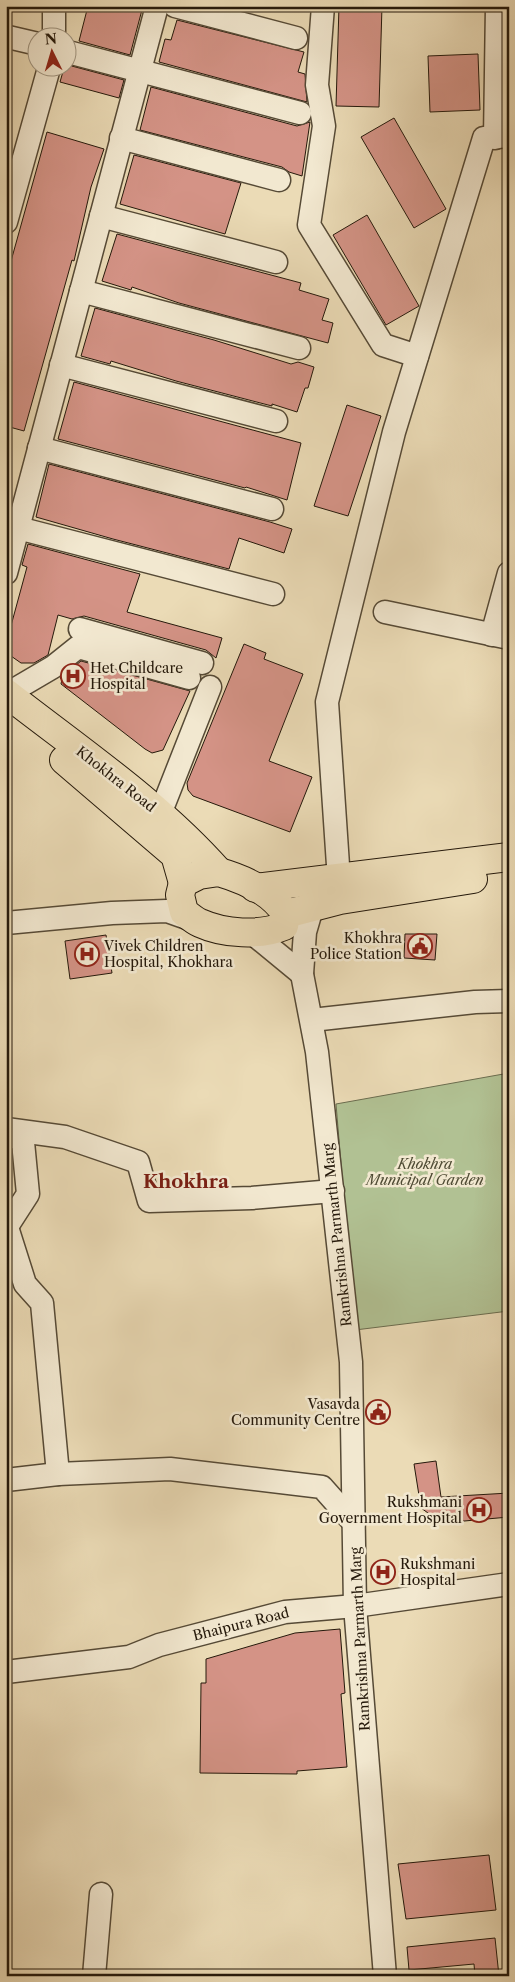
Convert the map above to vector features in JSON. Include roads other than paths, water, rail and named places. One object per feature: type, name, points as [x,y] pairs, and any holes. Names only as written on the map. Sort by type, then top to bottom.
[{"type":"main road","name":"Khokhra Road","points":[[7,700],[154,809],[192,841],[219,872]]},
{"type":"main road","name":"Khokhra Road","points":[[7,700],[175,855],[182,889],[184,912],[200,923]]},
{"type":"main road","points":[[286,914],[312,908],[339,889],[509,857]]},
{"type":"main road","points":[[182,889],[199,875],[219,872],[235,877],[280,903],[286,914],[284,926],[273,931],[252,933],[200,923]]},
{"type":"main road","points":[[256,888],[339,889],[509,873]]},
{"type":"street","points":[[54,6],[54,28]]},
{"type":"street","points":[[6,573],[156,6]]},
{"type":"street","points":[[175,6],[296,38]]},
{"type":"street","points":[[323,6],[317,85],[324,126],[309,225],[383,345],[417,356]]},
{"type":"street","points":[[339,889],[327,702],[394,432],[484,138],[502,137],[497,6]]},
{"type":"street","points":[[8,36],[28,41]]},
{"type":"street","points":[[78,55],[300,113]]},
{"type":"street","points":[[6,222],[46,78]]},
{"type":"street","points":[[122,138],[279,180]]},
{"type":"street","points":[[101,216],[276,262]]},
{"type":"street","points":[[81,291],[299,348]]},
{"type":"street","points":[[61,365],[276,421]]},
{"type":"street","points":[[39,448],[272,509]]},
{"type":"street","points":[[18,528],[273,594]]},
{"type":"street","points":[[384,612],[500,637],[509,573]]},
{"type":"street","points":[[80,629],[199,678]]},
{"type":"street","points":[[7,700],[78,647],[199,678]]},
{"type":"street","points":[[154,809],[199,678]]},
{"type":"street","points":[[112,913],[182,889]]},
{"type":"street","name":"Ramkrishna Parmarth Marg","points":[[312,908],[305,932],[302,974],[312,1020],[351,1362],[355,1606],[385,1976]]},
{"type":"street","points":[[6,923],[112,913],[167,911],[200,923]]},
{"type":"street","points":[[252,933],[302,974]]},
{"type":"street","points":[[312,1020],[475,1002],[509,1001]]},
{"type":"street","points":[[6,1130],[65,1137],[138,1162],[149,1201],[252,1198],[333,1191]]},
{"type":"street","points":[[6,1130],[23,1142],[28,1194],[7,1224],[25,1284],[42,1303],[58,1474]]},
{"type":"street","points":[[6,1480],[58,1474],[170,1469],[322,1487],[354,1523]]},
{"type":"street","name":"Bhaipura Road","points":[[6,1672],[129,1657],[159,1645],[285,1612],[355,1606],[509,1584]]},
{"type":"street","points":[[94,1976],[101,1894]]},
{"type":"place","name":"Het Childcare Hospital","points":[[73,676]]},
{"type":"place","name":"Khokhra Police Station","points":[[420,946]]},
{"type":"place","name":"Vivek Children Hospital, Khokhara","points":[[87,954]]},
{"type":"place","name":"Vasavda Community Centre","points":[[378,1412]]},
{"type":"place","name":"Rukshmani Government Hospital","points":[[479,1510]]},
{"type":"place","name":"Rukshmani Hospital","points":[[383,1572]]},
{"type":"district","name":"Khokhra","points":[[186,1181]]},
{"type":"park label","name":"Khokhra Municipal Garden","points":[[425,1172]]}]
